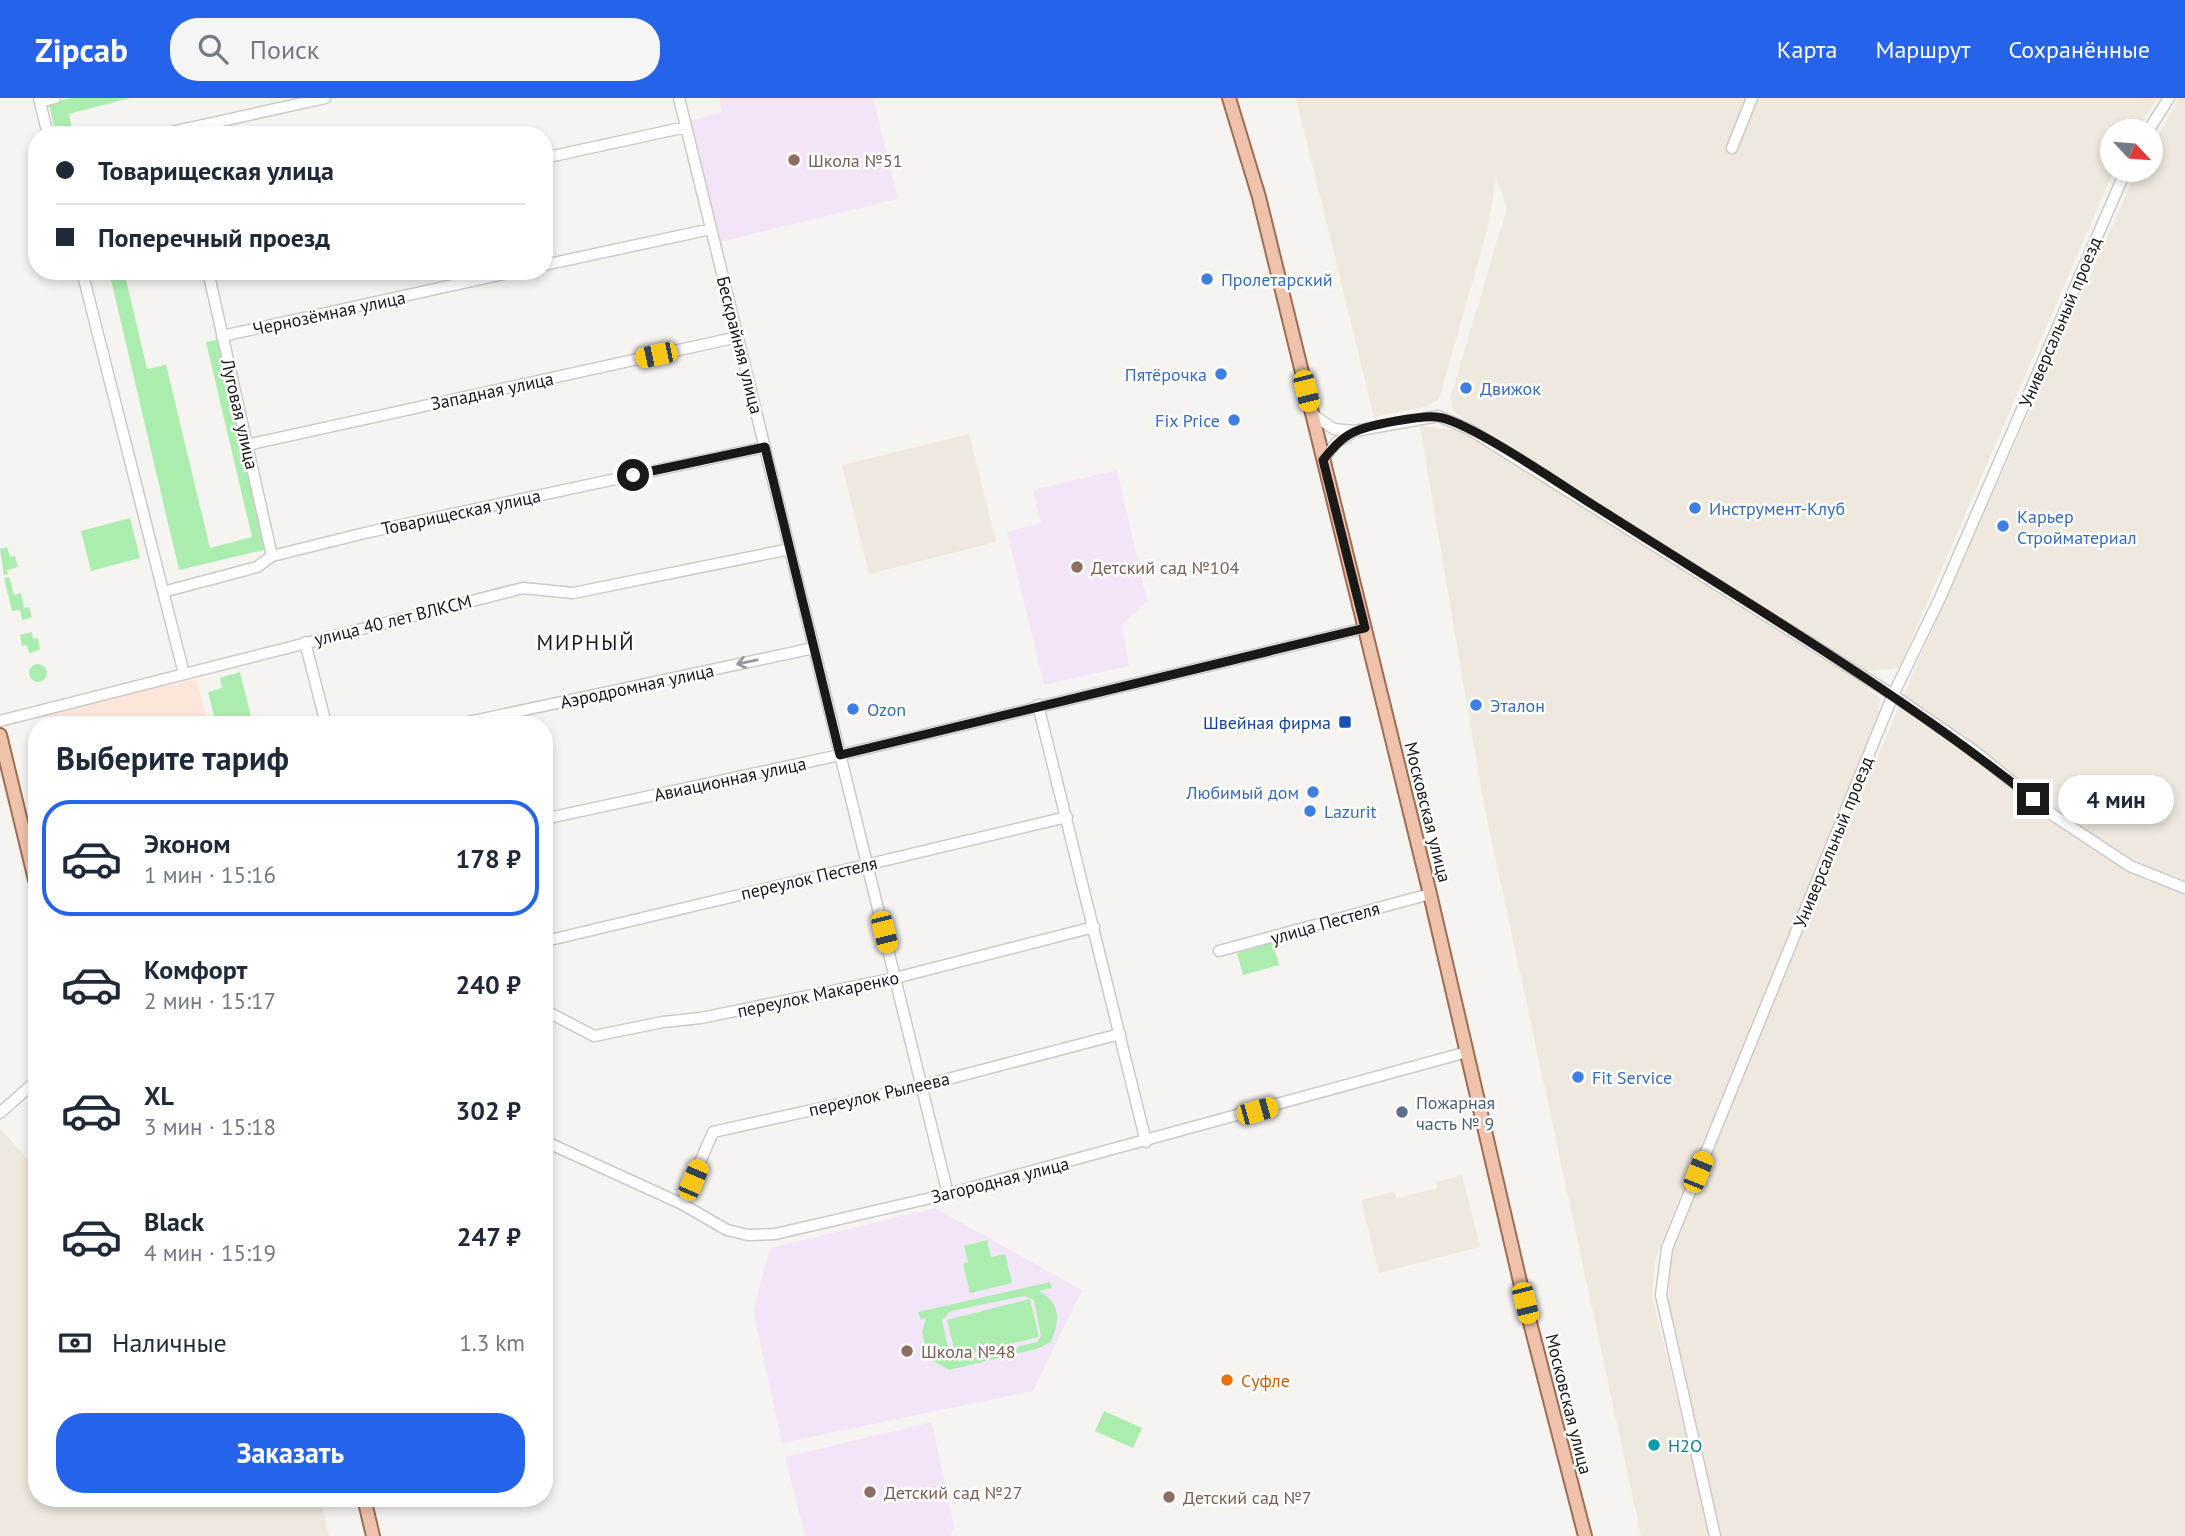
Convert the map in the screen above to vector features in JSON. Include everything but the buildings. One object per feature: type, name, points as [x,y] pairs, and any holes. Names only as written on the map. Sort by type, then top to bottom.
[{"type":"main road","name":"Московская улица","points":[[1229,98],[1257,188],[1430,894],[1525,1303],[1585,1536]]},
{"type":"main road","points":[[0,735],[28,851]]},
{"type":"main road","points":[[366,1507],[373,1536]]},
{"type":"street","points":[[46,126],[39,100],[55,98]]},
{"type":"street","points":[[206,126],[325,98]]},
{"type":"street","name":"Бескрайняя улица","points":[[679,98],[948,1194]]},
{"type":"street","points":[[1732,148],[1752,98]]},
{"type":"street","points":[[2156,119],[2169,98]]},
{"type":"street","points":[[553,156],[686,127]]},
{"type":"street","name":"Универсальный проезд","points":[[1715,1536],[1661,1295],[1667,1248],[1893,695],[1940,598],[2121,182]]},
{"type":"street","points":[[553,263],[711,229]]},
{"type":"street","points":[[84,280],[184,674]]},
{"type":"street","name":"Луговая улица","points":[[210,280],[272,556]]},
{"type":"street","name":"Чернозёмная улица","points":[[222,336],[476,280]]},
{"type":"street","name":"Западная улица","points":[[247,445],[738,337]]},
{"type":"street","points":[[1312,414],[1334,429],[1355,431],[1438,416],[1469,429],[1893,695],[1973,750],[2083,835],[2130,866],[2185,888]]},
{"type":"street","points":[[1323,460],[1336,443],[1355,431]]},
{"type":"street","name":"Товарищеская улица","points":[[163,592],[257,567],[272,556],[369,531],[765,447]]},
{"type":"street","name":"улица 40 лет ВЛКСМ","points":[[0,721],[523,588],[573,593],[790,548]]},
{"type":"street","name":"Авиационная улица","points":[[553,817],[840,755],[1038,705],[1279,651],[1365,628]]},
{"type":"street","points":[[305,642],[324,716]]},
{"type":"street","name":"Аэродромная улица","points":[[496,716],[814,648]]},
{"type":"street","points":[[1038,705],[1146,1142]]},
{"type":"street","name":"переулок Пестеля","points":[[553,939],[1067,817]]},
{"type":"street","name":"улица Пестеля","points":[[1219,951],[1430,894]]},
{"type":"street","name":"переулок Макаренко","points":[[553,1014],[594,1035],[701,1018],[895,978],[1094,927]]},
{"type":"street","name":"переулок Рылеева","points":[[682,1204],[713,1132],[921,1086],[1120,1034]]},
{"type":"street","name":"Загородная улица","points":[[553,1145],[682,1204],[727,1230],[748,1235],[775,1234],[948,1194],[1146,1142],[1467,1052]]},
{"type":"street","points":[[0,1113],[28,1088]]},
{"type":"shaded area","name":"Школа №51","points":[[719,98],[873,98],[898,199],[720,242],[691,120],[722,112]]},
{"type":"shaded area","points":[[1296,98],[2157,98],[2144,119],[2100,119],[2100,182],[2109,182],[1899,668],[1867,671],[1454,412],[1450,399],[1507,208],[1496,177],[1488,227],[1439,399],[1428,406],[1374,417]]},
{"type":"shaded area","points":[[2179,98],[2185,98],[2185,1536],[1720,1536],[1668,1318],[1671,1247],[1913,673],[2130,186],[2132,182],[2163,182],[2163,127]]},
{"type":"shaded area","points":[[1420,426],[1460,431],[1863,684],[1880,699],[1877,723],[1656,1256],[1652,1295],[1710,1536],[1641,1536],[1483,800]]},
{"type":"shaded area","points":[[969,434],[996,542],[869,574],[842,465]]},
{"type":"shaded area","name":"Детский сад №104","points":[[1117,470],[1147,601],[1122,625],[1129,666],[1044,685],[1007,532],[1041,523],[1033,490]]},
{"type":"shaded area","points":[[197,679],[205,716],[44,716],[43,713]]},
{"type":"shaded area","points":[[0,1128],[28,1160],[28,1507],[322,1507],[329,1536],[0,1536]]},
{"type":"shaded area","points":[[1462,1175],[1480,1247],[1379,1273],[1361,1200],[1394,1192],[1397,1198],[1437,1188],[1436,1182]]},
{"type":"shaded area","name":"Школа №48","points":[[935,1208],[1082,1290],[1033,1391],[782,1443],[753,1311],[770,1248]]},
{"type":"shaded area","name":"Детский сад №27","points":[[932,1422],[954,1527],[950,1536],[805,1536],[785,1457]]},
{"type":"green space","points":[[71,98],[130,98],[69,114],[71,126],[54,126],[49,104]]},
{"type":"green space","points":[[111,280],[126,280],[147,369],[166,365],[210,548],[252,537],[206,342],[218,340],[268,549],[179,570]]},
{"type":"green space","points":[[130,518],[140,558],[91,571],[81,531]]},
{"type":"green space","points":[[7,547],[10,557],[15,556],[18,567],[7,570],[8,574],[4,575],[0,549]]},
{"type":"green space","points":[[9,577],[14,595],[21,593],[24,608],[29,607],[32,617],[22,620],[20,610],[12,611],[4,578]]},
{"type":"green space","points":[[32,632],[33,639],[38,638],[40,650],[29,653],[27,645],[22,646],[20,635]]},
{"type":"green space","points":[[34,664],[42,664],[47,673],[45,680],[34,682],[29,677],[29,669]]},
{"type":"green space","points":[[240,672],[251,716],[214,716],[208,692],[222,688],[220,678]]},
{"type":"green space","points":[[1273,943],[1279,965],[1243,975],[1237,953]]},
{"type":"green space","points":[[987,1240],[991,1257],[1005,1254],[1012,1283],[970,1293],[963,1264],[968,1262],[964,1246]]},
{"type":"green space","points":[[1050,1282],[1052,1288],[1039,1291],[1055,1307],[1057,1319],[1051,1342],[1037,1349],[949,1370],[928,1358],[922,1332],[926,1318],[921,1320],[918,1312]],"holes":[[[1024,1296],[1034,1300],[1041,1336],[1037,1342],[959,1361],[950,1357],[942,1320],[951,1311]]]},
{"type":"green space","points":[[1030,1299],[1039,1337],[956,1357],[947,1320]]},
{"type":"green space","points":[[1104,1411],[1142,1428],[1133,1448],[1095,1431]]},
{"type":"place","name":"Школа №51","points":[[794,160]]},
{"type":"place","name":"Пролетарский","points":[[1207,279]]},
{"type":"place","name":"Пятёрочка","points":[[1221,374]]},
{"type":"place","name":"Движок","points":[[1466,388]]},
{"type":"place","name":"Fix Price","points":[[1234,420]]},
{"type":"place","name":"Инструмент-Клуб","points":[[1695,508]]},
{"type":"place","name":"Карьер Стройматериал","points":[[2003,526]]},
{"type":"place","name":"Детский сад №104","points":[[1077,567]]},
{"type":"place","name":"Эталон","points":[[1476,705]]},
{"type":"place","name":"Ozon","points":[[853,709]]},
{"type":"place","name":"Швейная фирма","points":[[1345,722]]},
{"type":"place","name":"Любимый дом","points":[[1313,792]]},
{"type":"place","name":"Lazurit","points":[[1310,811]]},
{"type":"place","name":"Fit Service","points":[[1578,1077]]},
{"type":"place","name":"Пожарная часть № 9","points":[[1402,1112]]},
{"type":"place","name":"Школа №48","points":[[907,1351]]},
{"type":"place","name":"Суфле","points":[[1227,1380]]},
{"type":"place","name":"Н2О","points":[[1654,1445]]},
{"type":"place","name":"Детский сад №27","points":[[870,1492]]},
{"type":"place","name":"Детский сад №7","points":[[1169,1497]]},
{"type":"district","name":"МИРНЫЙ","points":[[586,642]]},
{"type":"route","points":[[633,475],[765,447],[840,755],[1038,705],[1279,651],[1365,628],[1323,460],[1336,443],[1355,431],[1438,416],[1469,429],[1561,485],[1893,695],[1973,750],[2033,799]]}]
